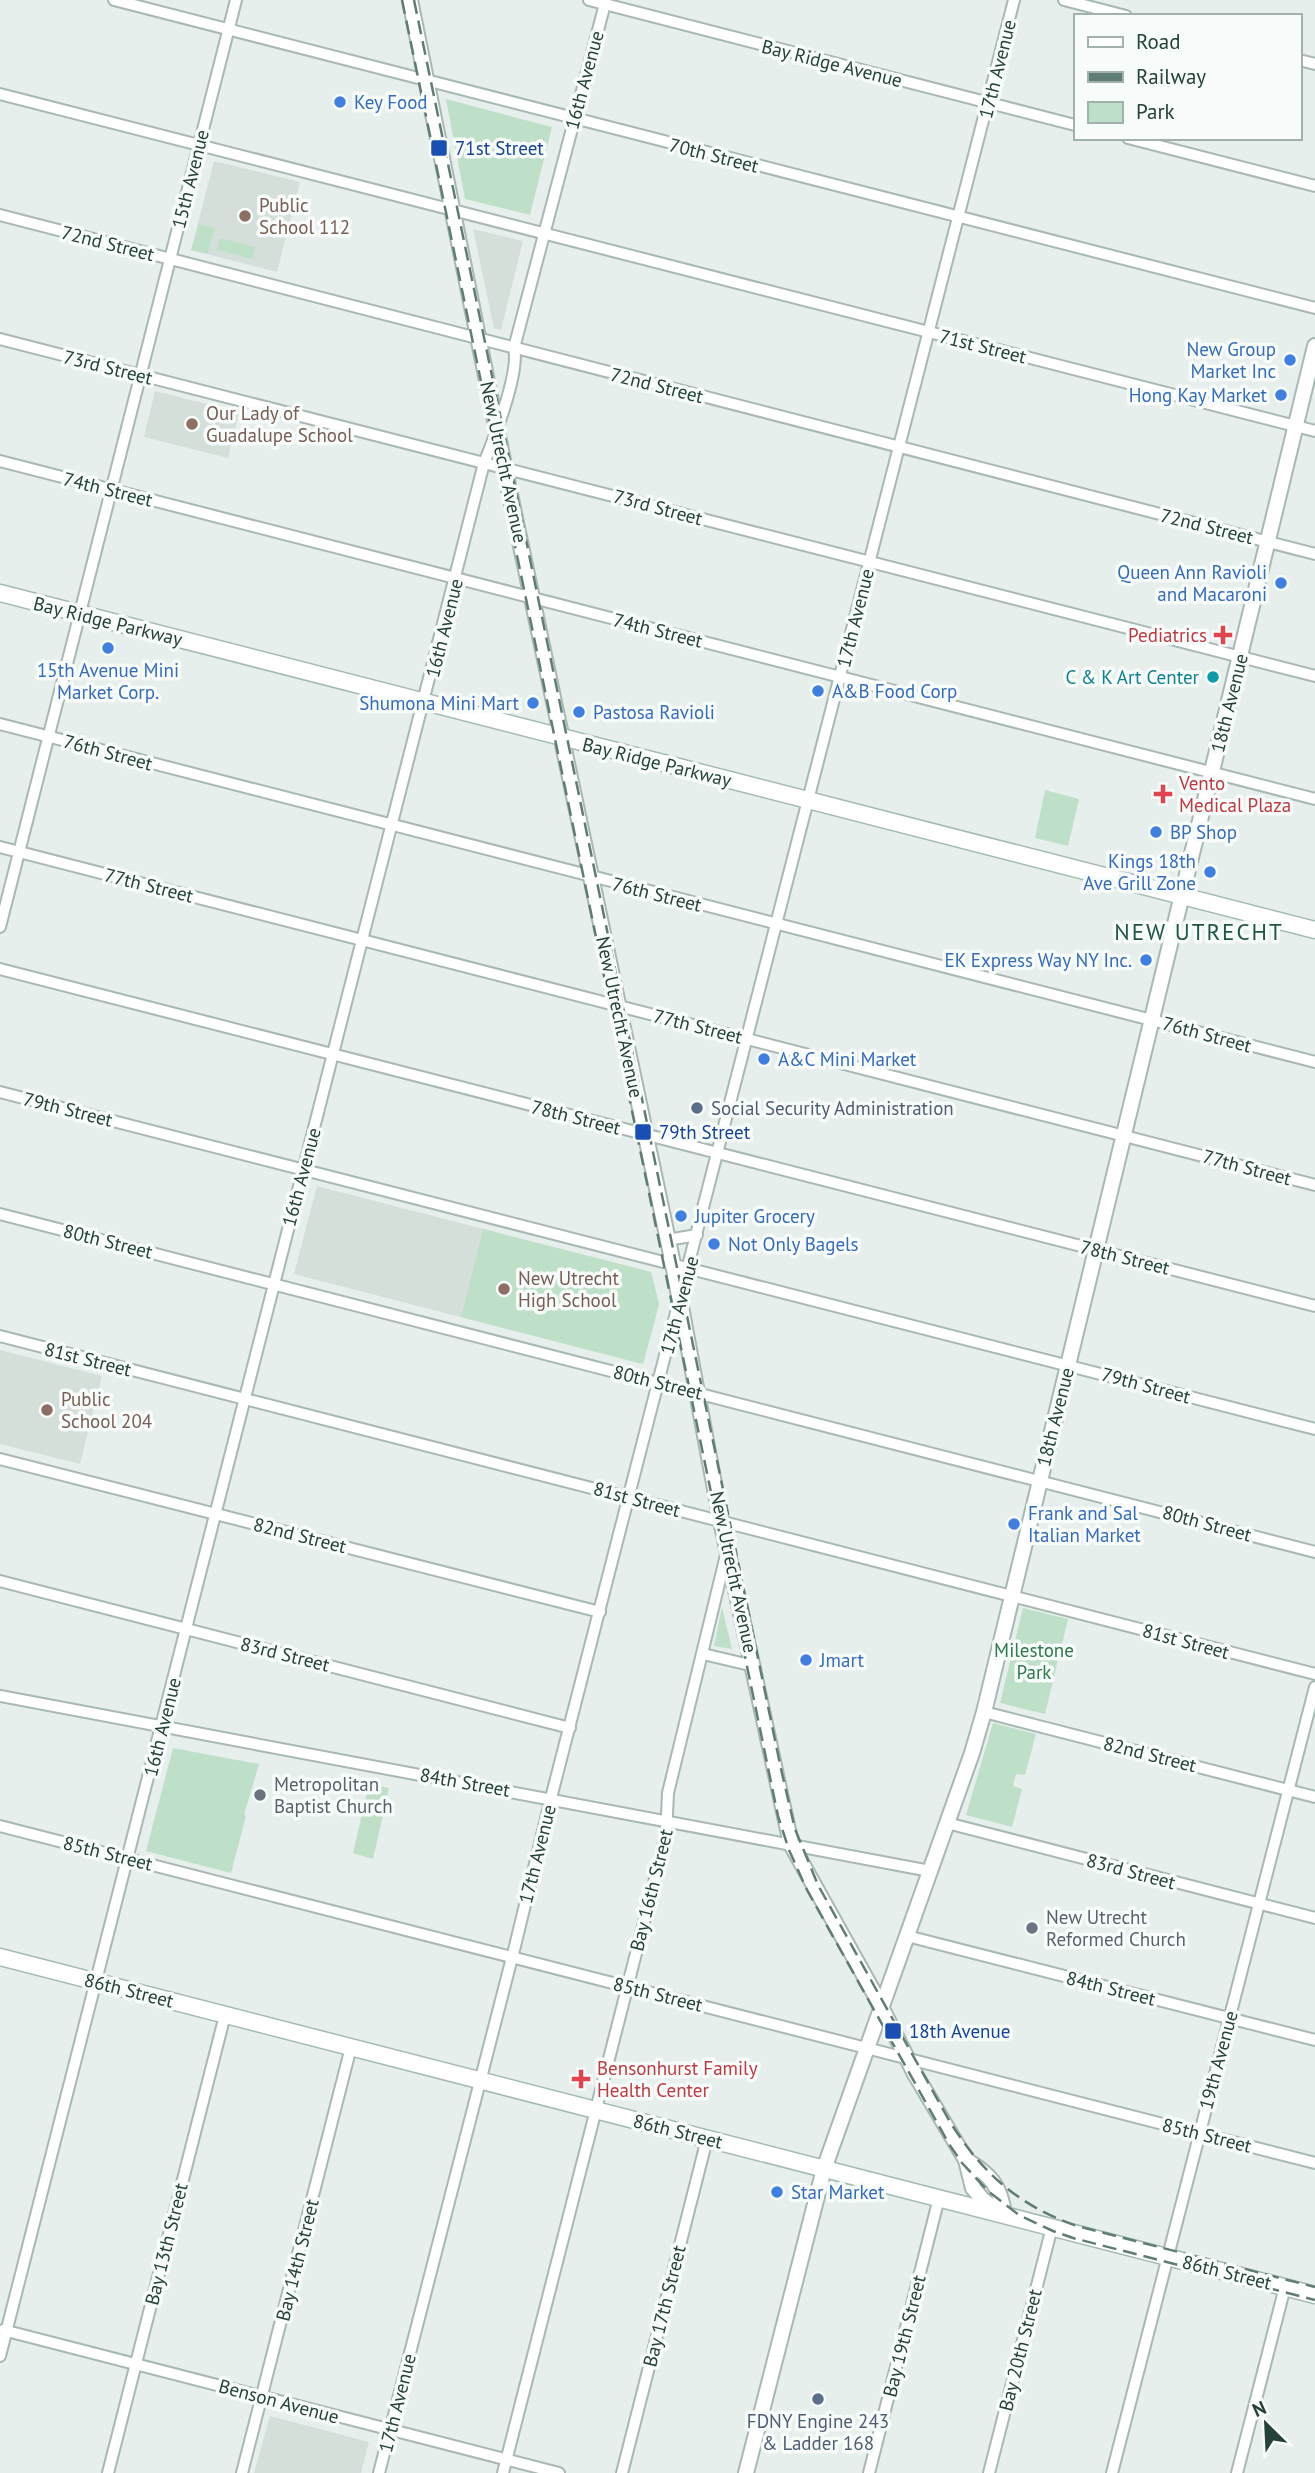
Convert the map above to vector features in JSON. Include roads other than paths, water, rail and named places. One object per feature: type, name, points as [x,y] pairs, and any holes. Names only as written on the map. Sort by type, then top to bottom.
[{"type":"main road","name":"Bay Ridge Parkway","points":[[0,593],[1315,930]]},
{"type":"main road","name":"86th Street","points":[[0,1957],[1315,2295]]},
{"type":"street","name":"70th Street","points":[[114,0],[1315,308]]},
{"type":"street","name":"15th Avenue","points":[[0,927],[236,0]]},
{"type":"street","name":"New Utrecht Avenue","points":[[410,0],[478,339],[673,1264],[721,1521],[791,1844],[906,2058],[966,2160],[981,2169],[1002,2195],[1004,2215]]},
{"type":"street","name":"Bay Ridge Avenue","points":[[589,0],[1074,125]]},
{"type":"street","name":"17th Avenue","points":[[379,2473],[1014,0]]},
{"type":"street","points":[[1064,0],[1118,14]]},
{"type":"street","name":"16th Avenue","points":[[0,2356],[3,2330],[96,1982],[246,1399],[273,1283],[364,940],[484,463],[497,430],[515,359],[514,348],[605,2]]},
{"type":"street","name":"71st Street","points":[[0,94],[1315,431]]},
{"type":"street","points":[[1136,140],[1315,186]]},
{"type":"street","name":"72nd Street","points":[[0,215],[1315,554]]},
{"type":"street","name":"73rd Street","points":[[0,339],[1315,676]]},
{"type":"street","name":"18th Avenue","points":[[746,2473],[824,2169],[984,1712],[1315,346]]},
{"type":"street","name":"74th Street","points":[[0,461],[1315,799]]},
{"type":"street","name":"76th Street","points":[[0,724],[1315,1062]]},
{"type":"street","name":"77th Street","points":[[0,847],[1315,1185]]},
{"type":"street","name":"78th Street","points":[[0,969],[1315,1306]]},
{"type":"street","name":"79th Street","points":[[0,1092],[1315,1429]]},
{"type":"street","name":"80th Street","points":[[0,1214],[1315,1552]]},
{"type":"street","name":"17th Avenue","points":[[667,1240],[697,1236]]},
{"type":"street","name":"81st Street","points":[[0,1336],[1315,1674]]},
{"type":"street","name":"82nd Street","points":[[0,1459],[600,1612]]},
{"type":"street","name":"Bay 16th Street","points":[[503,2473],[666,1836],[668,1793],[727,1549]]},
{"type":"street","name":"83rd Street","points":[[0,1581],[570,1728]]},
{"type":"street","points":[[703,1654],[754,1666]]},
{"type":"street","name":"19th Avenue","points":[[1112,2473],[1315,1687]]},
{"type":"street","name":"84th Street","points":[[0,1696],[930,1871]]},
{"type":"street","name":"82nd Street","points":[[984,1712],[1315,1797]]},
{"type":"street","name":"83rd Street","points":[[947,1823],[1315,1918]]},
{"type":"street","name":"85th Street","points":[[0,1826],[1315,2163]]},
{"type":"street","name":"84th Street","points":[[907,1936],[1315,2040]]},
{"type":"street","name":"Bay 13th Street","points":[[107,2473],[225,2015]]},
{"type":"street","name":"Bay 14th Street","points":[[242,2473],[351,2047]]},
{"type":"street","name":"Bay 17th Street","points":[[622,2473],[707,2139]]},
{"type":"street","name":"Bay 19th Street","points":[[869,2473],[939,2198]]},
{"type":"street","name":"Bay 20th Street","points":[[989,2473],[1052,2227]]},
{"type":"street","points":[[1237,2473],[1285,2287]]},
{"type":"street","name":"Benson Avenue","points":[[3,2330],[559,2473]]},
{"type":"railway","points":[[402,0],[778,1816],[789,1850],[807,1890],[949,2144],[962,2163],[988,2191],[1019,2215],[1073,2238],[1315,2300]]},
{"type":"railway","points":[[414,0],[795,1829],[818,1885],[950,2122],[976,2158],[1004,2186],[1037,2208],[1077,2226],[1315,2287]]},
{"type":"place","name":"Key Food","points":[[340,102]]},
{"type":"place","name":"71st Street","points":[[439,148]]},
{"type":"place","name":"Public School 112","points":[[245,216]]},
{"type":"place","name":"New Group Market Inc","points":[[1290,360]]},
{"type":"place","name":"Hong Kay Market","points":[[1281,395]]},
{"type":"place","name":"Our Lady of Guadalupe School","points":[[192,424]]},
{"type":"place","name":"Queen Ann Ravioli and Macaroni","points":[[1281,583]]},
{"type":"place","name":"Pediatrics","points":[[1223,635]]},
{"type":"place","name":"15th Avenue Mini Market Corp.","points":[[108,648]]},
{"type":"place","name":"C & K Art Center","points":[[1213,677]]},
{"type":"place","name":"A&B Food Corp","points":[[818,691]]},
{"type":"place","name":"Shumona Mini Mart","points":[[533,703]]},
{"type":"place","name":"Pastosa Ravioli","points":[[579,712]]},
{"type":"place","name":"Vento Medical Plaza","points":[[1163,794]]},
{"type":"place","name":"BP Shop","points":[[1156,832]]},
{"type":"place","name":"Kings 18th Ave Grill Zone","points":[[1210,872]]},
{"type":"place","name":"EK Express Way NY Inc.","points":[[1146,960]]},
{"type":"place","name":"A&C Mini Market","points":[[764,1059]]},
{"type":"place","name":"Social Security Administration","points":[[697,1108]]},
{"type":"place","name":"79th Street","points":[[643,1132]]},
{"type":"place","name":"Jupiter Grocery","points":[[681,1216]]},
{"type":"place","name":"Not Only Bagels","points":[[714,1244]]},
{"type":"place","name":"New Utrecht High School","points":[[504,1289]]},
{"type":"place","name":"Public School 204","points":[[47,1410]]},
{"type":"place","name":"Frank and Sal Italian Market","points":[[1014,1524]]},
{"type":"place","name":"Jmart","points":[[806,1660]]},
{"type":"place","name":"Metropolitan Baptist Church","points":[[260,1795]]},
{"type":"place","name":"New Utrecht Reformed Church","points":[[1032,1928]]},
{"type":"place","name":"18th Avenue","points":[[893,2031]]},
{"type":"place","name":"Bensonhurst Family Health Center","points":[[581,2079]]},
{"type":"place","name":"Star Market","points":[[777,2192]]},
{"type":"place","name":"FDNY Engine 243 & Ladder 168","points":[[818,2399]]},
{"type":"district","name":"NEW UTRECHT","points":[[1199,931]]},
{"type":"park label","name":"Milestone Park","points":[[1034,1661]]}]
